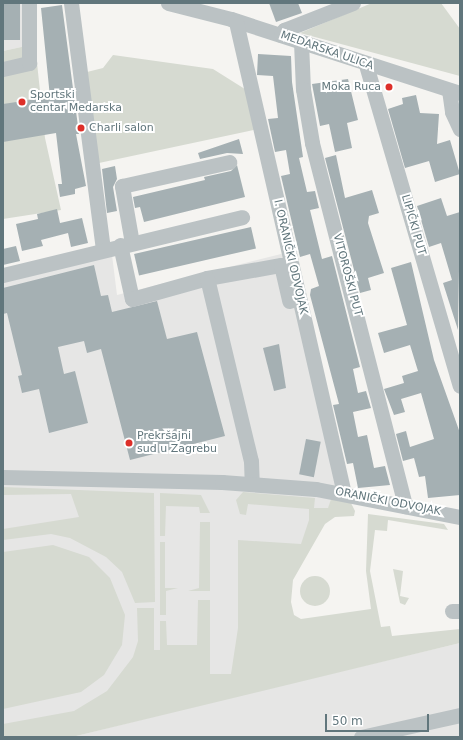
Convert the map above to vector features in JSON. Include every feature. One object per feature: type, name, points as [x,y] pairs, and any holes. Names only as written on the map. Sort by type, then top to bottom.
[{"type":"street","points":[[3,68],[29,63],[29,3]]},
{"type":"street","points":[[71,3],[102,249]]},
{"type":"street","name":"MEDARSKA ULICA","points":[[168,3],[199,6],[236,22],[282,35],[366,65],[454,91]]},
{"type":"street","points":[[282,35],[284,30],[353,3]]},
{"type":"street","name":"I. ORANIČKI ODVOJAK","points":[[236,22],[344,492]]},
{"type":"street","name":"VITOROŠKI PUT","points":[[301,42],[303,89],[312,143],[405,506]]},
{"type":"street","name":"LIPIČKI PUT","points":[[366,65],[460,386]]},
{"type":"street","points":[[454,91],[452,112],[460,129]]},
{"type":"street","points":[[230,162],[122,186],[132,299],[207,278],[280,265],[289,301]]},
{"type":"street","points":[[3,275],[102,249],[242,217]]},
{"type":"street","points":[[207,278],[251,461],[252,484]]},
{"type":"street","name":"ORANIČKI ODVOJAK","points":[[3,477],[252,484],[316,489],[344,492],[460,517]]},
{"type":"street","points":[[361,737],[460,715]]},
{"type":"shaded area","points":[[3,3],[34,3],[35,44],[3,51]]},
{"type":"shaded area","points":[[372,3],[441,3],[460,29],[460,76],[300,33]]},
{"type":"shaded area","name":"Sportski centar Medarska","points":[[35,44],[45,138],[61,210],[3,219],[3,51]]},
{"type":"shaded area","points":[[113,55],[213,69],[248,91],[258,129],[99,163],[87,72],[103,68]]},
{"type":"shaded area","points":[[285,253],[337,479],[328,510],[240,626],[235,686],[3,733],[3,282],[112,255],[117,295]]},
{"type":"shaded area","points":[[3,487],[154,493],[155,602],[135,603],[122,572],[106,557],[70,538],[51,534],[3,540],[3,529],[79,517],[71,494],[3,495]]},
{"type":"shaded area","points":[[243,492],[315,498],[314,508],[328,508],[331,499],[351,503],[355,511],[354,516],[335,517],[325,524],[293,580],[291,602],[294,615],[301,619],[371,609],[366,571],[368,514],[444,524],[448,530],[388,520],[387,531],[375,530],[370,571],[381,627],[390,626],[392,636],[460,629],[460,643],[72,737],[3,737],[3,724],[74,711],[107,691],[133,657],[138,641],[137,608],[154,608],[154,650],[160,650],[160,621],[166,621],[167,645],[197,645],[198,600],[210,600],[210,674],[231,674],[238,628],[238,540],[301,544],[309,520],[309,509],[248,504],[246,515],[240,514],[236,500]]},
{"type":"shaded area","points":[[160,493],[201,495],[210,513],[200,513],[199,507],[166,506],[165,536],[160,536]]},
{"type":"shaded area","points":[[200,522],[210,522],[210,591],[188,591],[199,588]]},
{"type":"shaded area","points":[[160,542],[165,542],[165,588],[178,588],[166,591],[166,615],[160,615]]},
{"type":"shaded area","points":[[53,545],[89,557],[110,578],[125,615],[122,645],[104,675],[81,692],[3,709],[3,552]]},
{"type":"shaded area","points":[[393,569],[403,571],[400,596],[409,598],[405,605],[400,603]]},
{"type":"shaded area","points":[[315,576],[325,581],[330,591],[325,601],[315,606],[305,601],[300,591],[305,581]]},
{"type":"shaded area","points":[[460,643],[460,737],[72,737],[229,698]]},
{"type":"building","points":[[3,3],[20,3],[20,40],[3,40]]},
{"type":"building","points":[[269,3],[298,3],[302,13],[276,22]]},
{"type":"building","points":[[62,5],[79,134],[76,134],[86,186],[75,189],[75,194],[60,197],[58,184],[62,184],[56,133],[3,142],[3,104],[50,97],[41,8]]},
{"type":"building","points":[[258,54],[291,56],[292,82],[303,157],[299,158],[307,192],[315,191],[319,208],[310,210],[322,259],[332,256],[360,367],[353,369],[358,393],[366,391],[371,408],[353,412],[358,437],[367,435],[374,468],[385,466],[390,485],[358,488],[353,463],[347,464],[333,405],[339,404],[310,295],[311,289],[319,286],[310,254],[300,257],[281,176],[290,174],[286,150],[275,152],[268,119],[278,118],[273,76],[257,75]]},
{"type":"building","points":[[348,79],[358,120],[347,123],[352,148],[335,152],[329,124],[320,126],[312,84]]},
{"type":"building","points":[[416,95],[420,113],[439,114],[437,144],[450,140],[460,174],[435,182],[429,161],[405,168],[388,109],[403,104],[402,98]]},
{"type":"building","points":[[239,139],[243,154],[227,153],[200,159],[198,153]]},
{"type":"building","points":[[336,155],[345,198],[372,190],[379,213],[369,216],[368,223],[384,273],[368,278],[371,290],[360,293],[325,158]]},
{"type":"building","points":[[237,165],[245,197],[144,222],[140,207],[135,208],[133,197],[205,180],[204,177],[231,171]]},
{"type":"building","points":[[115,166],[117,179],[113,187],[117,211],[107,213],[102,169]]},
{"type":"building","points":[[441,198],[447,216],[460,212],[458,330],[443,283],[452,280],[441,243],[429,247],[417,206]]},
{"type":"building","points":[[57,209],[60,223],[82,218],[88,243],[71,247],[68,233],[41,240],[43,246],[22,251],[16,224],[38,219],[37,214]]},
{"type":"building","points":[[251,227],[256,248],[139,275],[134,254]]},
{"type":"building","points":[[16,246],[20,261],[3,265],[3,249]]},
{"type":"building","points":[[411,262],[434,360],[460,433],[460,495],[428,498],[425,476],[419,477],[414,458],[403,461],[396,434],[406,431],[410,447],[434,439],[421,393],[401,399],[405,412],[394,415],[384,389],[404,383],[402,376],[418,371],[410,345],[384,353],[378,333],[407,325],[391,268]]},
{"type":"building","points":[[94,265],[101,296],[108,295],[112,312],[157,301],[167,339],[197,332],[225,436],[130,460],[101,349],[87,353],[84,341],[58,347],[64,374],[75,371],[88,423],[49,433],[39,389],[22,393],[18,376],[22,375],[7,313],[3,314],[3,288]]},
{"type":"building","points":[[279,344],[286,388],[274,391],[263,348]]},
{"type":"building","points":[[306,439],[321,442],[314,477],[299,474]]},
{"type":"place","name":"Moka Ruca","points":[[389,87]]},
{"type":"place","name":"Sportski centar Medarska","points":[[22,102]]},
{"type":"place","name":"Charli salon","points":[[81,128]]},
{"type":"place","name":"Prekršajni sud u Zagrebu","points":[[129,443]]}]
